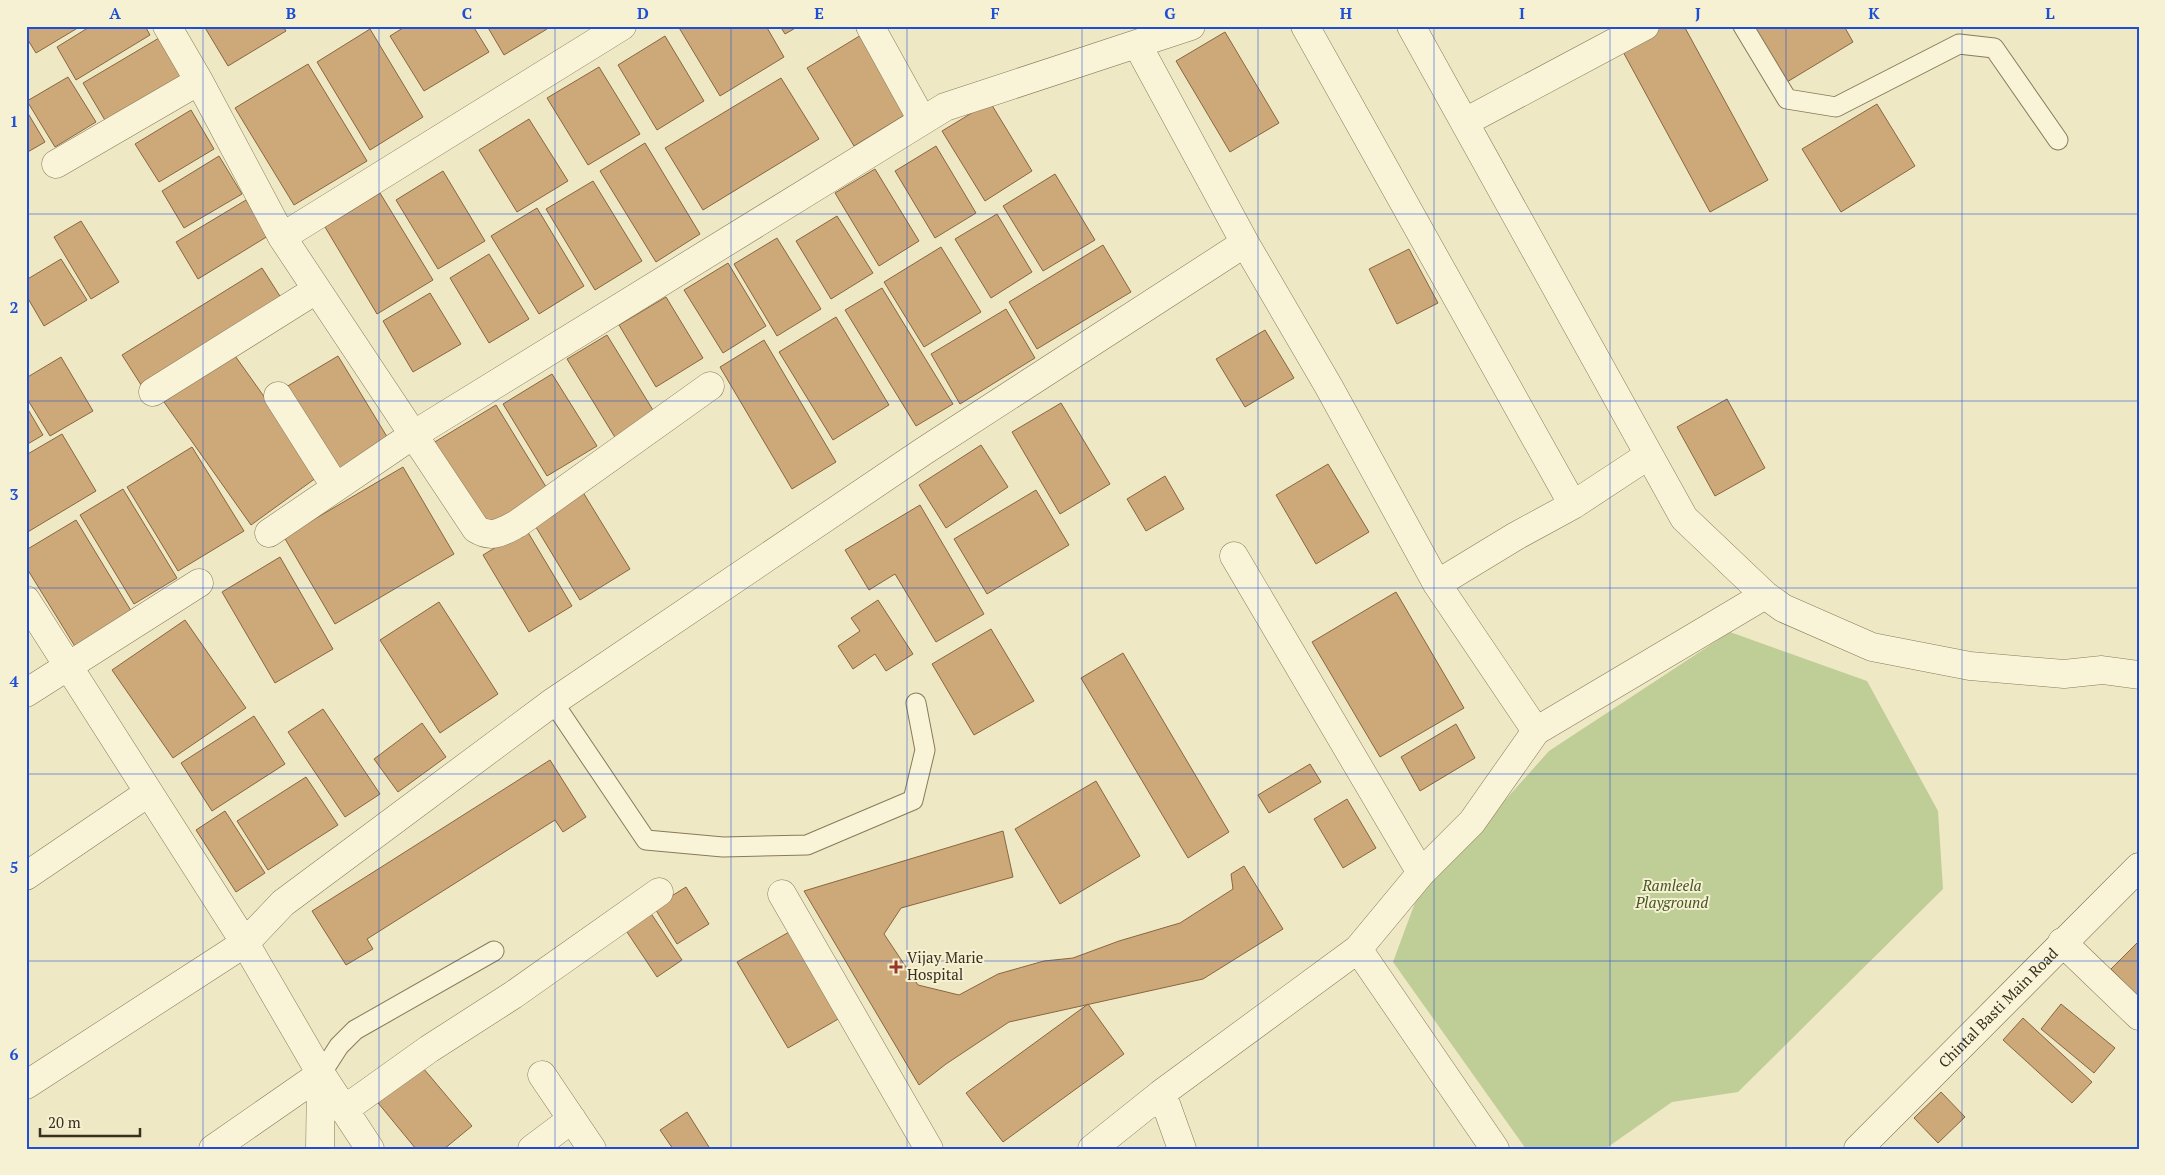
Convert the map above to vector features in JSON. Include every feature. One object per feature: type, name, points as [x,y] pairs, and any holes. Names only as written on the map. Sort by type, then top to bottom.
[{"type":"street","points":[[167,26],[199,81],[282,237],[476,529],[491,536],[517,524],[710,386]]},
{"type":"street","points":[[282,237],[622,26]]},
{"type":"street","points":[[870,26],[922,120]]},
{"type":"street","points":[[269,533],[335,486],[413,435],[945,107],[1191,26]]},
{"type":"street","points":[[1304,26],[1573,505]]},
{"type":"street","points":[[1411,26],[1684,518],[1766,595],[1782,608],[1872,647],[1970,666],[2064,674],[2102,670],[2139,675]]},
{"type":"street","points":[[1465,122],[1645,26]]},
{"type":"street","points":[[1137,44],[1245,243],[1329,387],[1437,584],[1536,731]]},
{"type":"street","points":[[56,164],[199,81]]},
{"type":"street","points":[[26,1085],[245,943],[283,903],[553,702],[924,451],[1245,243]]},
{"type":"street","points":[[153,392],[316,290]]},
{"type":"street","points":[[278,396],[335,486]]},
{"type":"street","points":[[1437,584],[1516,536],[1573,505],[1649,455]]},
{"type":"street","points":[[1234,556],[1421,873]]},
{"type":"street","points":[[26,693],[68,664],[199,583]]},
{"type":"street","points":[[1092,1149],[1162,1093],[1358,950],[1421,873],[1472,822],[1536,731],[1766,595]]},
{"type":"street","points":[[26,600],[245,943],[321,1074],[370,1149]]},
{"type":"street","points":[[26,876],[148,793]]},
{"type":"street","name":"Chintal Basti Main Road","points":[[1858,1149],[2062,942],[2139,867]]},
{"type":"street","points":[[345,1109],[429,1049],[513,995],[660,892]]},
{"type":"street","points":[[782,894],[929,1149]]},
{"type":"street","points":[[2062,942],[2139,1016]]},
{"type":"street","points":[[1358,950],[1495,1149]]},
{"type":"street","points":[[213,1149],[321,1074]]},
{"type":"street","points":[[320,1149],[321,1074]]},
{"type":"street","points":[[542,1075],[592,1149]]},
{"type":"street","points":[[1162,1093],[1182,1149]]},
{"type":"street","points":[[532,1149],[572,1118]]},
{"type":"lane","points":[[1743,26],[1787,99],[1836,108],[1959,44],[1994,48],[2058,140]]},
{"type":"lane","points":[[553,702],[646,840],[723,847],[807,845],[913,800],[925,750],[916,704]]},
{"type":"lane","points":[[321,1074],[339,1046],[354,1030],[494,951]]},
{"type":"green space","name":"Ramleela Playground","points":[[1730,632],[1867,681],[1938,811],[1943,889],[1738,1092],[1672,1102],[1605,1149],[1526,1149],[1393,962],[1416,900],[1549,751]]},
{"type":"building","points":[[26,26],[81,26],[36,53],[26,37]]},
{"type":"building","points":[[91,26],[145,26],[150,35],[76,80],[57,47]]},
{"type":"building","points":[[204,26],[283,26],[286,31],[228,66]]},
{"type":"building","points":[[406,26],[473,26],[489,52],[424,91],[390,36]]},
{"type":"building","points":[[487,26],[546,26],[547,29],[504,55]]},
{"type":"building","points":[[678,26],[766,26],[784,57],[720,96]]},
{"type":"building","points":[[780,26],[799,26],[785,34]]},
{"type":"building","points":[[1661,26],[1684,26],[1768,180],[1710,212],[1621,48]]},
{"type":"building","points":[[1753,26],[1844,26],[1853,42],[1787,82]]},
{"type":"building","points":[[370,29],[423,117],[370,150],[317,62]]},
{"type":"building","points":[[866,32],[913,110],[854,146],[807,68]]},
{"type":"building","points":[[1225,32],[1279,123],[1230,152],[1176,61]]},
{"type":"building","points":[[665,36],[704,101],[657,130],[618,65]]},
{"type":"building","points":[[159,38],[182,76],[106,122],[83,83]]},
{"type":"building","points":[[308,64],[367,161],[294,205],[235,108]]},
{"type":"building","points":[[599,67],[640,134],[588,165],[547,98]]},
{"type":"building","points":[[68,77],[96,122],[55,147],[27,101]]},
{"type":"building","points":[[781,78],[819,139],[703,210],[665,148]]},
{"type":"building","points":[[990,102],[1032,171],[985,201],[942,131]]},
{"type":"building","points":[[1877,104],[1915,166],[1841,212],[1802,149]]},
{"type":"building","points":[[26,110],[45,142],[26,153]]},
{"type":"building","points":[[191,110],[214,149],[159,182],[135,144]]},
{"type":"building","points":[[529,119],[568,181],[517,212],[479,150]]},
{"type":"building","points":[[645,143],[700,234],[656,262],[600,171]]},
{"type":"building","points":[[936,146],[976,213],[935,238],[895,171]]},
{"type":"building","points":[[219,156],[242,194],[184,228],[162,191]]},
{"type":"building","points":[[875,169],[919,241],[879,266],[835,193]]},
{"type":"building","points":[[443,171],[485,241],[438,269],[396,200]]},
{"type":"building","points":[[1055,174],[1095,240],[1043,271],[1003,206]]},
{"type":"building","points":[[593,181],[642,261],[595,290],[546,209]]},
{"type":"building","points":[[380,193],[433,280],[377,314],[325,227]]},
{"type":"building","points":[[246,200],[268,236],[198,279],[176,242]]},
{"type":"building","points":[[537,208],[584,286],[539,314],[491,236]]},
{"type":"building","points":[[997,214],[1032,272],[991,298],[955,239]]},
{"type":"building","points":[[837,216],[873,273],[831,299],[796,241]]},
{"type":"building","points":[[81,221],[119,282],[91,299],[54,237]]},
{"type":"building","points":[[777,238],[821,309],[777,336],[734,264]]},
{"type":"building","points":[[1103,245],[1131,292],[1037,349],[1009,302]]},
{"type":"building","points":[[941,247],[981,312],[924,347],[884,282]]},
{"type":"building","points":[[1409,249],[1438,303],[1397,324],[1369,269]]},
{"type":"building","points":[[489,254],[529,319],[489,343],[450,278]]},
{"type":"building","points":[[61,259],[87,300],[44,326],[26,295],[26,280]]},
{"type":"building","points":[[728,263],[766,326],[723,353],[684,290]]},
{"type":"building","points":[[262,268],[285,304],[145,391],[122,355]]},
{"type":"building","points":[[882,288],[953,404],[916,426],[845,310]]},
{"type":"building","points":[[430,293],[461,344],[413,372],[383,321]]},
{"type":"building","points":[[666,297],[703,358],[656,387],[619,325]]},
{"type":"building","points":[[1006,309],[1035,358],[960,404],[931,354]]},
{"type":"building","points":[[836,317],[889,405],[833,440],[779,352]]},
{"type":"building","points":[[1265,330],[1294,378],[1245,407],[1216,359]]},
{"type":"building","points":[[607,335],[656,415],[616,439],[567,359]]},
{"type":"building","points":[[764,340],[836,462],[792,489],[720,367]]},
{"type":"building","points":[[233,353],[320,475],[251,525],[164,402]]},
{"type":"building","points":[[338,356],[389,440],[337,472],[286,387]]},
{"type":"building","points":[[61,357],[93,411],[50,436],[26,397],[26,378]]},
{"type":"building","points":[[552,374],[597,446],[547,476],[503,404]]},
{"type":"building","points":[[1727,399],[1765,468],[1715,496],[1677,427]]},
{"type":"building","points":[[1061,403],[1110,484],[1060,514],[1012,432]]},
{"type":"building","points":[[496,405],[551,495],[488,533],[433,443]]},
{"type":"building","points":[[26,406],[43,435],[26,445]]},
{"type":"building","points":[[62,434],[96,491],[26,533],[26,455]]},
{"type":"building","points":[[981,445],[1008,487],[946,528],[919,485]]},
{"type":"building","points":[[192,447],[244,531],[178,571],[127,487]]},
{"type":"building","points":[[1328,464],[1369,532],[1316,564],[1276,495]]},
{"type":"building","points":[[403,467],[454,554],[335,624],[284,537]]},
{"type":"building","points":[[1165,476],[1184,509],[1146,531],[1127,499]]},
{"type":"building","points":[[123,489],[177,578],[134,604],[80,515]]},
{"type":"building","points":[[581,489],[630,569],[580,600],[531,519]]},
{"type":"building","points":[[1036,490],[1069,545],[987,594],[954,539]]},
{"type":"building","points":[[920,505],[984,614],[936,642],[895,574],[869,590],[845,550]]},
{"type":"building","points":[[76,520],[133,614],[76,648],[26,567],[26,550]]},
{"type":"building","points":[[526,529],[572,606],[529,632],[483,555]]},
{"type":"building","points":[[280,557],[333,649],[275,683],[222,592]]},
{"type":"building","points":[[1396,592],[1464,708],[1380,757],[1312,642]]},
{"type":"building","points":[[878,600],[913,654],[886,671],[875,654],[853,669],[838,646],[860,631],[851,618]]},
{"type":"building","points":[[439,602],[498,694],[440,733],[380,640]]},
{"type":"building","points":[[185,620],[246,708],[173,758],[112,670]]},
{"type":"building","points":[[991,629],[1034,701],[974,735],[932,664]]},
{"type":"building","points":[[1123,653],[1229,832],[1188,858],[1081,678]]},
{"type":"building","points":[[323,709],[380,794],[345,817],[288,732]]},
{"type":"building","points":[[254,716],[285,764],[212,811],[181,763]]},
{"type":"building","points":[[422,723],[446,757],[398,792],[374,759]]},
{"type":"building","points":[[1456,724],[1475,758],[1420,791],[1401,757]]},
{"type":"building","points":[[550,760],[586,817],[563,832],[555,820],[367,939],[373,949],[346,965],[312,911]]},
{"type":"building","points":[[1310,764],[1321,782],[1269,813],[1258,795]]},
{"type":"building","points":[[306,777],[338,825],[268,870],[237,821]]},
{"type":"building","points":[[1096,781],[1140,856],[1060,904],[1015,829]]},
{"type":"building","points":[[1347,799],[1376,848],[1343,868],[1314,819]]},
{"type":"building","points":[[225,811],[265,873],[236,892],[196,830]]},
{"type":"building","points":[[1003,831],[1013,877],[901,908],[884,934],[918,985],[959,995],[998,974],[1044,961],[1073,958],[1119,941],[1180,923],[1233,889],[1231,874],[1244,866],[1283,929],[1203,979],[1009,1022],[946,1064],[919,1085],[804,891]]},
{"type":"building","points":[[686,887],[709,924],[677,944],[654,907]]},
{"type":"building","points":[[648,909],[682,960],[657,977],[623,926]]},
{"type":"building","points":[[789,932],[840,1018],[788,1048],[737,962]]},
{"type":"building","points":[[2139,941],[2139,997],[2111,969]]},
{"type":"building","points":[[1088,1004],[1124,1054],[1003,1142],[966,1093]]},
{"type":"building","points":[[2061,1004],[2115,1048],[2094,1073],[2041,1029]]},
{"type":"building","points":[[2023,1018],[2092,1082],[2072,1103],[2003,1040]]},
{"type":"building","points":[[418,1062],[472,1126],[444,1149],[416,1149],[374,1098]]},
{"type":"building","points":[[1941,1092],[1965,1117],[1938,1143],[1914,1118]]},
{"type":"building","points":[[687,1112],[709,1147],[706,1149],[673,1149],[660,1130]]},
{"type":"place","name":"Vijay Marie Hospital","points":[[896,967]]}]
